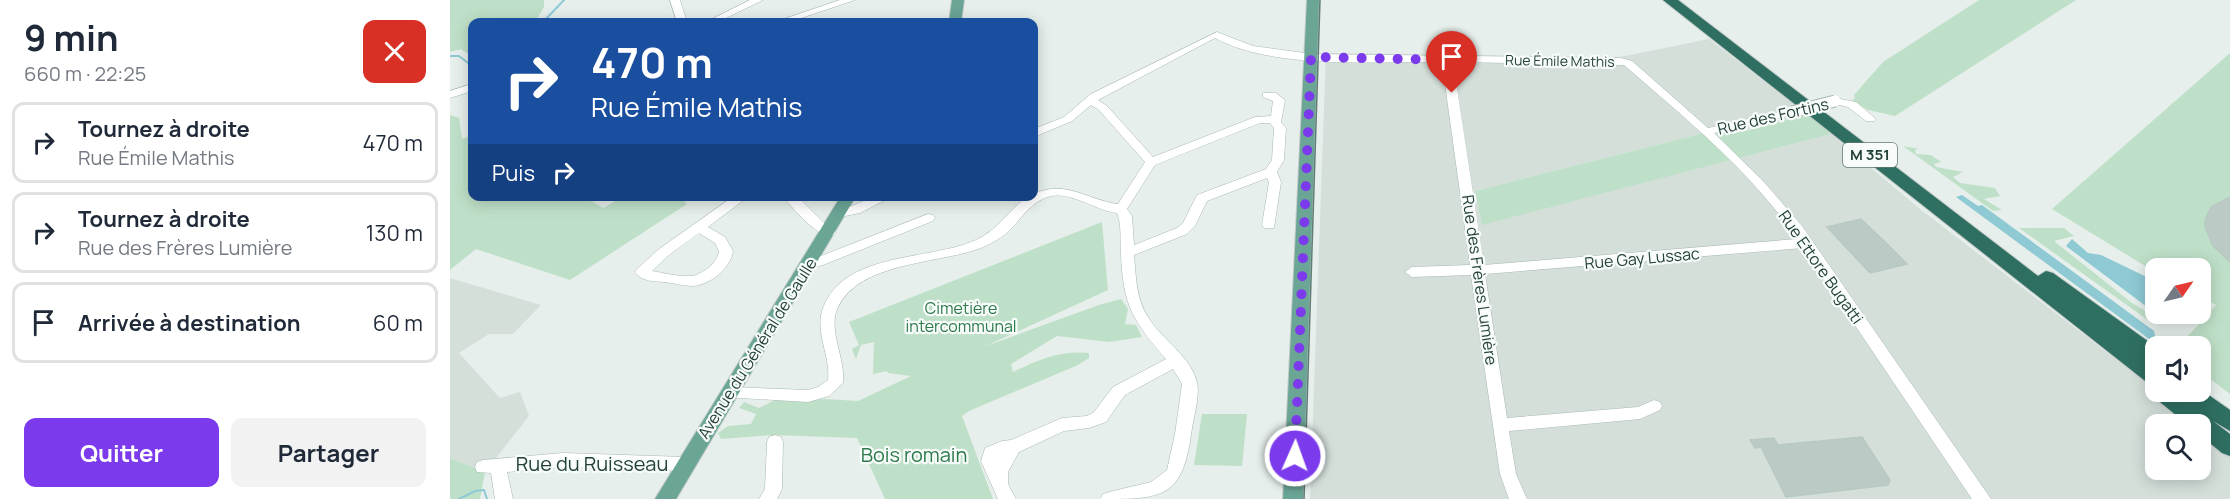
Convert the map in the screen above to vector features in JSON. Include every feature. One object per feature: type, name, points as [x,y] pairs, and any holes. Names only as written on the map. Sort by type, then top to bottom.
[{"type":"highway","name":"M 351","points":[[1674,1],[2145,357]]},
{"type":"highway","name":"M 351","points":[[1674,1],[2145,369]]},
{"type":"highway","points":[[2022,262],[2145,350]]},
{"type":"highway","points":[[2054,299],[2145,377]]},
{"type":"highway","points":[[2211,401],[2230,414]]},
{"type":"highway","points":[[2174,402],[2230,447]]},
{"type":"highway","points":[[2186,402],[2230,436]]},
{"type":"highway","points":[[2203,402],[2230,422]]},
{"type":"main road","points":[[956,18],[958,0]]},
{"type":"main road","points":[[1293,499],[1313,0]]},
{"type":"main road","name":"Avenue du Général de Gaulle","points":[[665,499],[845,205]]},
{"type":"street","points":[[675,0],[681,18]]},
{"type":"street","points":[[720,18],[758,0]]},
{"type":"street","points":[[793,18],[850,0]]},
{"type":"street","name":"Rue Émile Mathis","points":[[1092,101],[1095,96],[1214,36],[1235,44],[1283,55],[1311,57],[1621,61],[1628,63]]},
{"type":"street","name":"Rue des Frères Lumière","points":[[1448,60],[1500,425],[1508,474],[1518,499]]},
{"type":"street","name":"Rue Ettore Bugatti","points":[[1628,63],[1705,132],[1767,192],[1806,243],[1982,499]]},
{"type":"street","points":[[450,95],[468,88]]},
{"type":"street","points":[[1129,252],[1182,231],[1188,226],[1202,198],[1270,172],[1278,160],[1280,132],[1276,122],[1279,100],[1272,95],[1267,95]]},
{"type":"street","points":[[1038,132],[1068,119],[1092,101],[1103,108],[1151,162]]},
{"type":"street","name":"Rue des Fortins","points":[[1705,132],[1835,101],[1852,104],[1870,119]]},
{"type":"street","points":[[1121,209],[1151,162],[1259,119],[1276,122]]},
{"type":"street","points":[[1269,225],[1275,182],[1270,172]]},
{"type":"street","points":[[1038,196],[1059,191],[1112,209],[1121,209]]},
{"type":"street","points":[[699,228],[716,234],[727,253],[727,258],[722,264],[700,279],[693,281],[645,275],[642,272],[664,252],[736,201]]},
{"type":"street","points":[[794,201],[823,230],[829,232]]},
{"type":"street","points":[[845,205],[855,210],[876,201]]},
{"type":"street","points":[[730,393],[816,394],[823,392],[835,383],[838,369],[827,324],[830,307],[842,291],[861,276],[898,262],[942,256],[974,246],[996,234],[1028,201]]},
{"type":"street","points":[[1109,499],[1128,497],[1158,487],[1172,478],[1178,465],[1190,384],[1187,373],[1155,340],[1139,316],[1132,298],[1125,216],[1121,209]]},
{"type":"street","points":[[810,263],[818,262],[928,218]]},
{"type":"street","name":"Rue Gay Lussac","points":[[1412,272],[1478,270],[1806,243]]},
{"type":"street","points":[[1003,492],[1000,472],[1013,447],[1062,424],[1089,422],[1100,417],[1119,392],[1175,361]]},
{"type":"street","points":[[1500,425],[1640,413],[1654,406]]},
{"type":"street","points":[[768,499],[773,489],[775,442]]},
{"type":"street","name":"Rue du Ruisseau","points":[[504,499],[490,466],[563,460],[685,464]]},
{"type":"shaded area","points":[[1709,39],[1805,113],[1787,121],[1719,135],[1700,134],[1475,191],[1482,224],[1831,134],[1920,209],[2145,382],[2145,402],[2171,402],[2187,414],[2145,414],[2145,480],[2211,480],[2211,432],[2230,447],[2230,499],[1310,499],[1326,53],[1620,57]]},
{"type":"shaded area","points":[[450,278],[541,305],[513,334],[489,334],[459,353],[500,398],[520,392],[529,416],[485,472],[450,458]]},
{"type":"green space","points":[[450,0],[544,0],[544,7],[537,18],[468,18],[468,54],[461,49],[450,52]]},
{"type":"green space","points":[[1979,0],[2076,0],[1895,116],[1868,110],[1852,100],[1883,62]]},
{"type":"green space","points":[[2230,53],[2230,394],[2211,380],[2211,336],[2188,336],[2199,324],[2211,324],[2211,311],[2216,305],[2211,302],[2211,258],[2145,258],[2145,266],[2052,209]]},
{"type":"green space","points":[[1805,113],[1831,134],[1482,225],[1475,191],[1700,134],[1754,129]]},
{"type":"green space","points":[[450,115],[459,118],[462,139],[468,137],[468,201],[592,201],[603,208],[615,201],[684,201],[687,204],[570,280],[476,249],[450,270]]},
{"type":"green space","points":[[1903,146],[1919,149],[1915,150],[1916,154],[1931,155],[1941,162],[1934,164],[1936,167],[1963,172],[1953,177],[1960,183],[1995,188],[2000,196],[1984,199],[2002,210],[1993,211]]},
{"type":"green space","points":[[1102,222],[1108,290],[986,346],[1121,299],[1128,309],[1125,324],[1136,325],[1142,337],[1109,342],[1057,336],[1011,364],[1013,372],[1040,360],[1068,353],[1089,353],[1089,358],[962,416],[993,499],[885,499],[857,438],[772,435],[721,439],[718,433],[728,426],[751,424],[756,414],[739,408],[744,402],[759,408],[775,400],[858,401],[911,376],[887,371],[873,374],[874,342],[861,345],[856,359],[852,349],[859,345],[849,322]]},
{"type":"green space","points":[[2019,228],[2064,228],[2074,236],[2054,241],[2145,311],[2145,318]]},
{"type":"green space","points":[[1202,414],[1247,414],[1242,466],[1194,465]]},
{"type":"green space","points":[[450,458],[485,472],[480,499],[450,499]]},
{"type":"water","points":[[1962,195],[1978,206],[1982,205],[2154,331],[2155,336],[2145,336],[1956,197]]},
{"type":"water","points":[[2072,239],[2088,253],[2101,255],[2145,276],[2145,305],[2066,246]]},
{"type":"building","points":[[2230,197],[2230,262],[2213,246],[2205,227],[2205,220],[2211,207]]},
{"type":"building","points":[[1861,219],[1907,264],[1870,273],[1827,227]]},
{"type":"building","points":[[1862,437],[1890,480],[1888,485],[1786,497],[1761,447],[1755,448],[1750,440],[1774,438],[1778,445]]},
{"type":"waterway","points":[[547,18],[564,0]]},
{"type":"waterway","points":[[450,56],[459,56],[468,63]]},
{"type":"waterway","points":[[459,499],[475,491],[484,490],[487,499]]},
{"type":"tram line","points":[[1304,499],[1320,0]]},
{"type":"route","points":[[1295,456],[1311,57],[1448,60],[1452,93]]},
{"type":"park label","name":"Cimetière intercommunal","points":[[961,317]]},
{"type":"park label","name":"Bois romain","points":[[914,455]]}]
